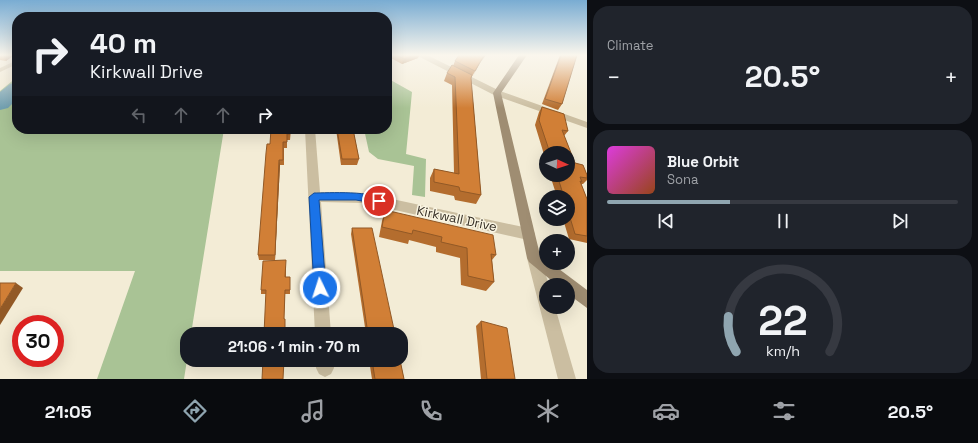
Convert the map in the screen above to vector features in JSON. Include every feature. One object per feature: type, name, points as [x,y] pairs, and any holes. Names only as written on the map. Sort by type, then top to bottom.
[{"type":"street","points":[[456,73],[498,93],[587,125]]},
{"type":"street","points":[[511,73],[498,93],[528,234],[539,278]]},
{"type":"street","points":[[310,134],[323,327]]},
{"type":"street","name":"Kirkwall Drive","points":[[314,197],[364,198],[528,234]]},
{"type":"street","points":[[534,258],[559,278]]},
{"type":"street","points":[[575,291],[587,300]]},
{"type":"street","points":[[549,314],[567,379]]},
{"type":"green space","points":[[12,81],[12,134],[223,134],[192,327],[180,327],[180,367],[186,367],[184,379],[97,379],[135,271],[0,271],[0,91]]},
{"type":"green space","points":[[392,81],[412,92],[406,154],[426,159],[425,197],[412,195],[414,166],[378,159],[369,152],[365,134],[392,134]]},
{"type":"building","points":[[447,73],[467,73],[472,75],[471,78],[481,195],[460,191],[459,187],[434,182],[434,169],[459,174],[455,77]]},
{"type":"building","points":[[555,73],[572,73],[562,104],[545,99]]},
{"type":"building","points":[[542,107],[564,114],[568,131],[562,130],[568,146],[548,146],[539,120]]},
{"type":"building","points":[[271,134],[287,134],[287,142],[283,142],[283,160],[279,160],[275,255],[258,255],[266,153],[267,144],[270,144]]},
{"type":"building","points":[[338,134],[354,134],[359,159],[342,159]]},
{"type":"building","points":[[575,163],[583,165],[587,178],[580,177],[582,182],[580,181],[587,199],[587,236],[575,234],[573,226],[575,226],[575,190],[562,190],[559,182],[575,182]]},
{"type":"building","points":[[385,210],[493,235],[496,255],[491,254],[494,282],[468,276],[467,248],[441,242],[442,237],[413,230],[412,234],[382,227]]},
{"type":"building","points":[[352,228],[372,228],[393,327],[367,327]]},
{"type":"building","points":[[286,260],[285,277],[290,277],[290,290],[285,290],[285,327],[264,327],[266,290],[261,290],[263,261]]},
{"type":"building","points":[[0,283],[16,283],[0,309]]},
{"type":"building","points":[[481,321],[507,328],[515,379],[487,379]]},
{"type":"building","points":[[263,367],[284,367],[283,379],[262,379]]},
{"type":"building","points":[[373,367],[401,367],[404,379],[375,379]]},
{"type":"waterway","points":[[0,103],[12,92]]},
{"type":"route","points":[[320,288],[314,197],[356,197],[379,201]]}]
